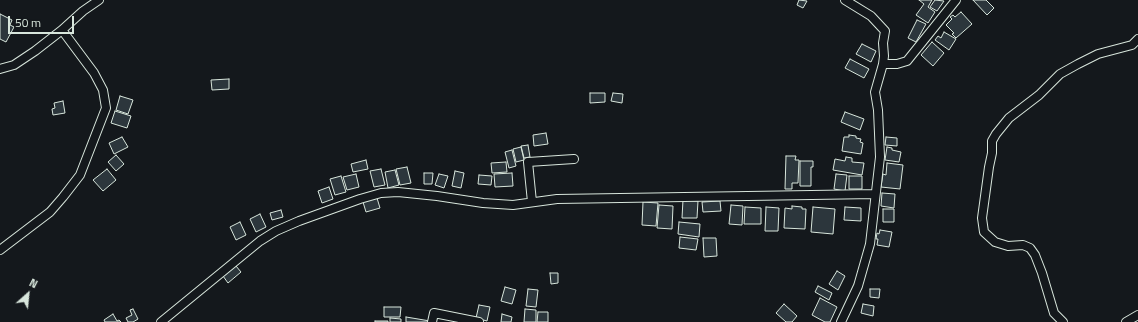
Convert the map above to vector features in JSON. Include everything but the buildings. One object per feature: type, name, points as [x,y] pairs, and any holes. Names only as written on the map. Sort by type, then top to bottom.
[{"type":"street","points":[[0,69],[14,65],[35,51],[83,11],[99,0]]},
{"type":"street","points":[[841,322],[858,286],[870,244],[880,157],[878,110],[875,92],[883,64],[883,43],[885,31],[871,16],[845,0]]},
{"type":"street","points":[[883,64],[897,64],[907,61],[956,0]]},
{"type":"street","points":[[0,250],[50,212],[80,175],[106,108],[104,90],[94,73],[62,30]]},
{"type":"street","points":[[1063,322],[1054,313],[1042,273],[1035,255],[1030,248],[1023,245],[1008,246],[995,242],[984,232],[982,218],[988,167],[992,153],[992,141],[1009,118],[1039,95],[1060,74],[1098,54],[1132,45],[1138,39]]},
{"type":"street","points":[[532,202],[528,162],[574,159]]},
{"type":"street","points":[[161,322],[260,242],[276,231],[299,221],[381,193],[398,192],[506,205],[557,199],[876,194]]},
{"type":"street","points":[[432,322],[434,313],[479,322]]},
{"type":"street","points":[[1126,322],[1138,315]]}]
